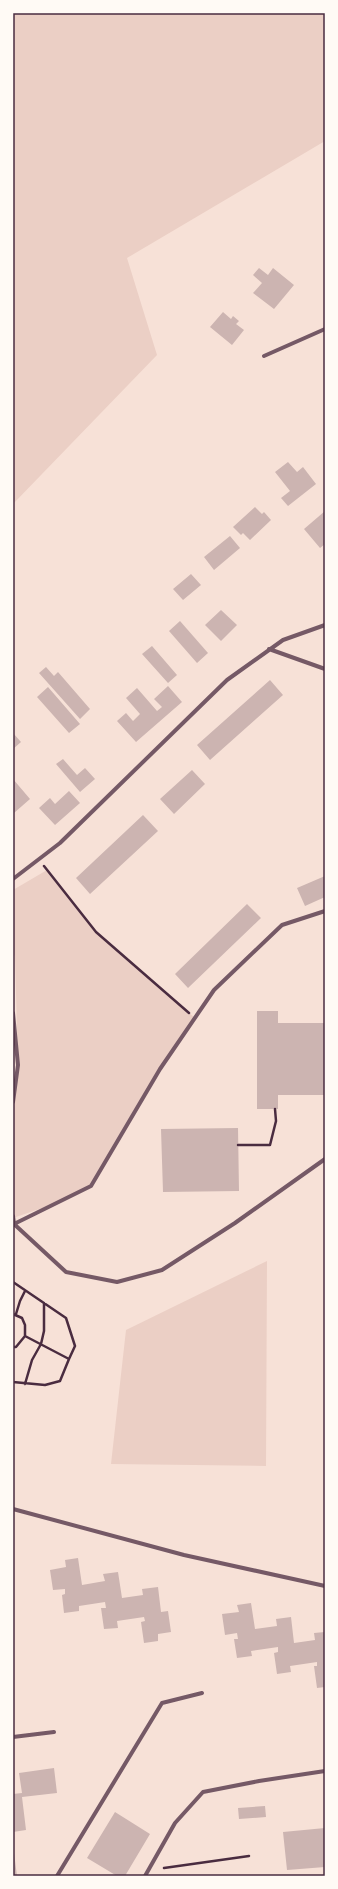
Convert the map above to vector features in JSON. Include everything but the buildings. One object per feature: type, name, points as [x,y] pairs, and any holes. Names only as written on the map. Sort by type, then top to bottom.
[{"type":"street","points":[[264,356],[325,329]]},
{"type":"street","points":[[13,879],[60,843],[227,680],[283,640],[325,625]]},
{"type":"street","points":[[269,649],[325,669]]},
{"type":"street","points":[[14,1224],[91,1186],[160,1069],[214,990],[282,925],[325,911]]},
{"type":"street","points":[[13,1013],[18,1065],[13,1102]]},
{"type":"street","points":[[13,1217],[14,1224],[66,1272],[117,1282],[162,1270],[235,1224],[325,1159]]},
{"type":"street","points":[[13,1509],[184,1555],[325,1586]]},
{"type":"street","points":[[57,1876],[162,1703],[202,1693]]},
{"type":"street","points":[[13,1737],[54,1732]]},
{"type":"street","points":[[145,1876],[175,1823],[203,1792],[259,1781],[325,1771]]},
{"type":"path","points":[[39,860],[96,932],[195,1018]]},
{"type":"path","points":[[238,1145],[270,1145],[276,1121],[275,1109]]},
{"type":"path","points":[[13,1282],[66,1318],[75,1346],[66,1371],[60,1381],[45,1385],[13,1382]]},
{"type":"path","points":[[13,1348],[16,1347],[25,1336],[25,1325],[22,1318],[15,1314],[25,1291]]},
{"type":"path","points":[[25,1384],[32,1360],[41,1344],[45,1321],[44,1303]]},
{"type":"path","points":[[25,1336],[70,1359]]},
{"type":"path","points":[[164,1868],[249,1856]]},
{"type":"shaded area","points":[[13,13],[325,13],[325,141],[127,258],[157,355],[13,504]]},
{"type":"shaded area","points":[[47,870],[96,932],[195,1018],[160,1069],[91,1186],[57,1203],[13,1218],[13,1102],[18,1065],[15,957],[13,952],[13,890]]},
{"type":"shaded area","points":[[267,1261],[266,1466],[111,1464],[126,1330]]}]
